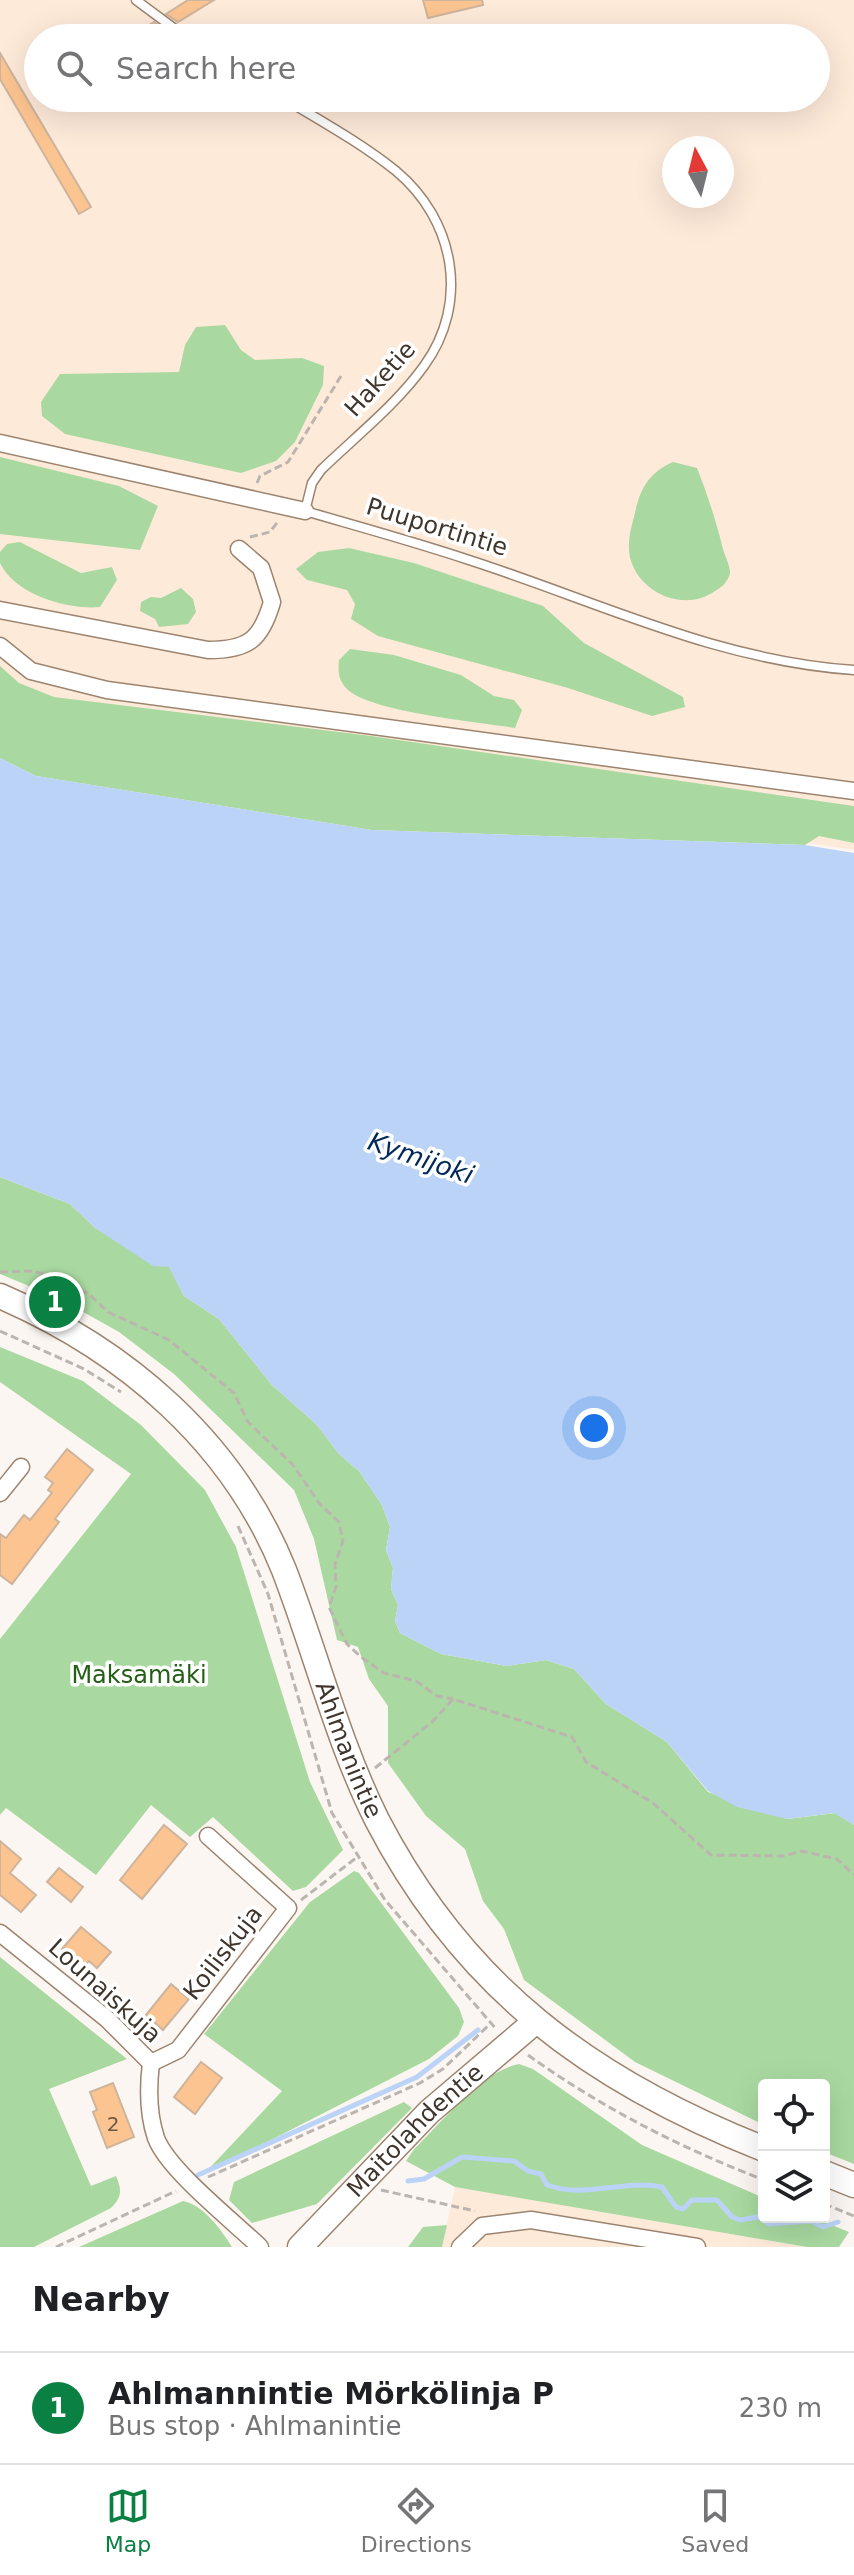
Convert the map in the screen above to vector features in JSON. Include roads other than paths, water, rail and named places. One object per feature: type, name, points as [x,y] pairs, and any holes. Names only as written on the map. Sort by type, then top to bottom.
[{"type":"street","name":"Puuportintie","points":[[0,443],[305,511]]},
{"type":"street","points":[[0,610],[195,648],[240,648],[260,631],[272,602],[261,568],[241,545]]},
{"type":"street","points":[[0,646],[31,671],[107,690],[854,791]]},
{"type":"street","name":"Ahlmanintie","points":[[0,1296],[86,1339],[132,1371],[184,1417],[224,1464],[256,1514],[283,1568],[357,1776],[392,1845],[470,1956],[536,2021],[577,2054],[638,2093],[758,2146]]},
{"type":"street","points":[[0,1493],[21,1467]]},
{"type":"street","name":"Koiliskuja","points":[[151,2063],[178,2050],[288,1908],[208,1836]]},
{"type":"street","name":"Lounaiskuja","points":[[0,1933],[107,2019],[151,2063],[147,2091],[156,2138],[181,2172],[260,2247]]},
{"type":"street","name":"Maitolahdentie","points":[[300,2247],[454,2089],[536,2021]]},
{"type":"street","points":[[830,2175],[854,2185]]},
{"type":"street","points":[[460,2247],[482,2226],[502,2221],[531,2220],[697,2247]]},
{"type":"lane","points":[[136,0],[168,24]]},
{"type":"lane","name":"Haketie","points":[[305,112],[396,171],[419,195],[448,247],[453,279],[449,312],[438,344],[424,366],[321,470],[312,483],[305,511]]},
{"type":"lane","name":"Puuportintie","points":[[305,511],[470,560],[688,638],[806,666],[854,670]]},
{"type":"water","name":"Kymijoki","points":[[0,758],[36,776],[372,830],[805,845],[854,853],[854,1825],[834,1813],[787,1819],[737,1807],[708,1791],[667,1742],[606,1704],[574,1669],[546,1660],[507,1666],[441,1654],[400,1633],[395,1621],[398,1605],[391,1589],[393,1568],[386,1550],[390,1527],[382,1505],[359,1471],[339,1454],[316,1424],[272,1385],[219,1319],[184,1296],[169,1267],[153,1266],[95,1228],[70,1204],[0,1177]]},
{"type":"waterway","points":[[198,2175],[417,2077],[478,2030]]},
{"type":"waterway","points":[[408,2181],[424,2179],[462,2157],[514,2161],[528,2171],[541,2174],[547,2185],[562,2189],[647,2185],[662,2187],[676,2207],[683,2209],[692,2200],[717,2200],[732,2217],[740,2220],[758,2217],[769,2224],[811,2221],[823,2227],[838,2222]]},
{"type":"place","name":"Ahlmannintie Mörkölinja P","points":[[55,1302]]},
{"type":"park label","name":"Maksamäki","points":[[139,1675]]}]
